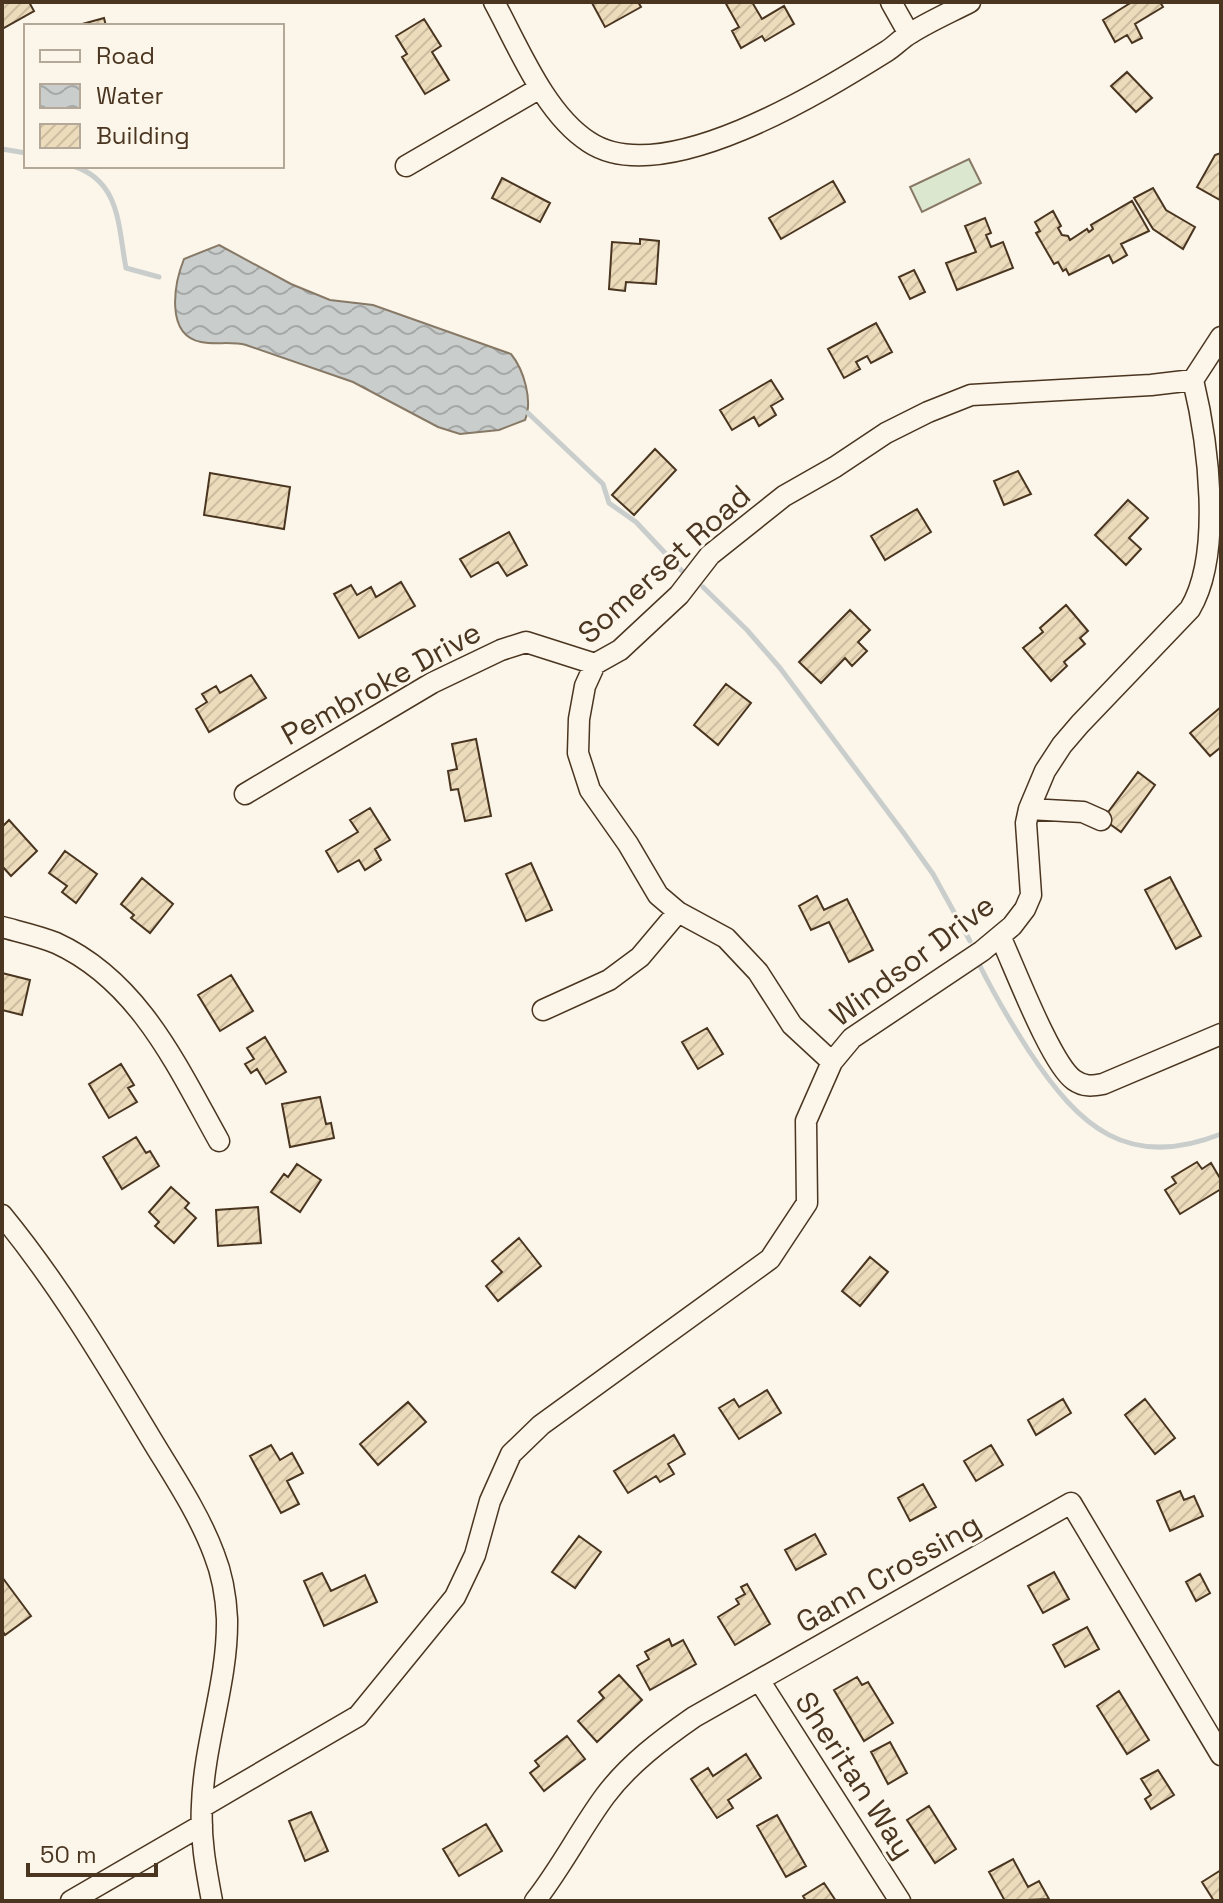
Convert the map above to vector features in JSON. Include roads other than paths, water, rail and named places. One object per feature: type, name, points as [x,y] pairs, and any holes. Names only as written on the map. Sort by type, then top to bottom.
[{"type":"street","points":[[494,2],[540,88],[576,132],[591,144],[624,154],[678,150],[717,140],[796,106],[890,49],[909,34],[970,2]]},
{"type":"street","points":[[891,2],[909,34]]},
{"type":"street","points":[[406,166],[540,88]]},
{"type":"street","points":[[1193,380],[1221,337]]},
{"type":"street","name":"Somerset Road","points":[[832,1062],[792,1025],[758,972],[726,938],[678,912],[658,895],[628,844],[590,790],[578,753],[579,719],[585,686],[595,664],[620,650],[679,595],[710,555],[784,496],[886,433],[928,412],[971,395],[1193,380]]},
{"type":"street","name":"Windsor Drive","points":[[71,1901],[358,1716],[455,1597],[475,1555],[490,1501],[511,1454],[541,1425],[770,1259],[807,1203],[806,1121],[832,1062],[852,1038],[982,951],[1025,909],[1031,895],[1026,823],[1045,771],[1062,745],[1200,597],[1212,550],[1213,516],[1208,442],[1193,380]]},
{"type":"street","name":"Pembroke Drive","points":[[245,794],[432,683],[491,654],[526,642],[595,664]]},
{"type":"street","points":[[1029,809],[1083,812],[1101,820]]},
{"type":"street","points":[[543,1010],[609,980],[640,957],[678,912]]},
{"type":"street","points":[[2,927],[57,944],[122,988],[150,1021],[219,1141]]},
{"type":"street","points":[[1000,936],[1055,1056],[1073,1079],[1089,1087],[1103,1084],[1221,1034]]},
{"type":"street","points":[[2,1215],[47,1273],[126,1397],[188,1502],[214,1553],[225,1599],[226,1631],[202,1816],[205,1867],[212,1901]]},
{"type":"street","name":"Gann Crossing","points":[[535,1901],[604,1798],[636,1762],[694,1717],[1071,1503],[1221,1755]]},
{"type":"street","name":"Sheritan Way","points":[[759,1680],[900,1901]]},
{"type":"water","points":[[219,245],[291,284],[330,300],[373,305],[511,354],[526,386],[528,404],[525,420],[499,430],[460,434],[438,427],[353,382],[246,345],[207,343],[190,337],[182,330],[175,307],[180,269],[184,259]]},
{"type":"waterway","points":[[2,149],[24,153]]},
{"type":"waterway","points":[[78,168],[100,182],[109,194],[118,222],[126,268],[159,277]]},
{"type":"waterway","points":[[528,413],[603,484],[609,503],[636,522],[682,571]]},
{"type":"waterway","points":[[703,587],[780,668],[933,874],[970,941]]},
{"type":"waterway","points":[[980,966],[1029,1051],[1067,1101],[1087,1120],[1109,1135],[1133,1144],[1159,1147],[1188,1144],[1221,1134]]}]
